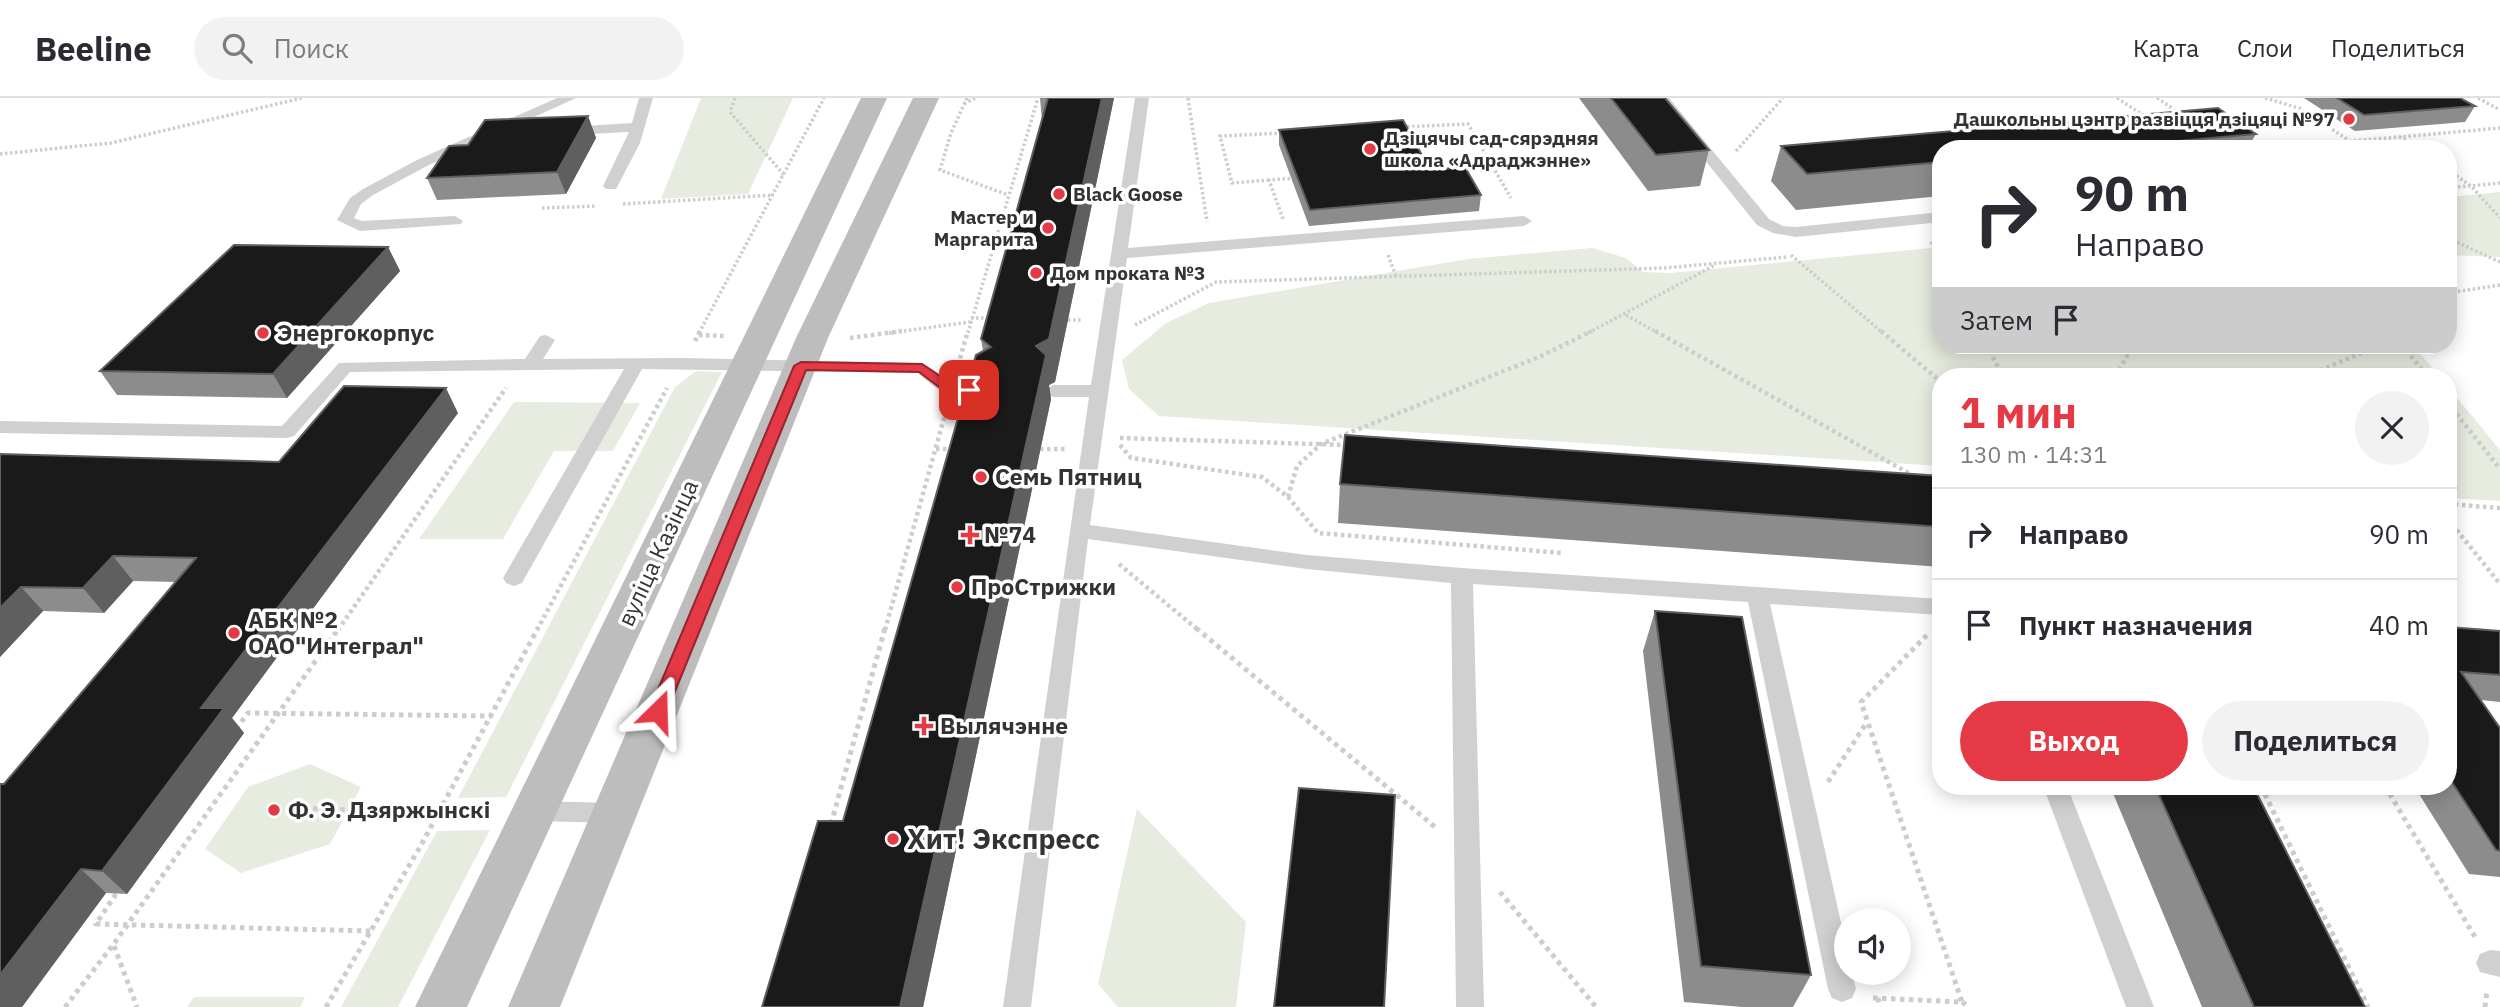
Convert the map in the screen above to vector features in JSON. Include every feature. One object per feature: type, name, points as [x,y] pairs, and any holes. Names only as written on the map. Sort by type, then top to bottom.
[{"type":"main road","name":"вуліца Казінца","points":[[441,1007],[874,98]]},
{"type":"main road","points":[[534,1007],[801,366],[926,98]]},
{"type":"lane","points":[[455,221],[360,226],[345,220],[355,201],[368,192],[480,136],[569,98]]},
{"type":"lane","points":[[611,186],[634,143],[646,98]]},
{"type":"lane","points":[[1017,1007],[1079,531],[1142,98]]},
{"type":"lane","points":[[1662,98],[1763,222],[1779,230],[1796,232],[1932,218]]},
{"type":"lane","points":[[480,136],[638,127]]},
{"type":"lane","points":[[1119,254],[1524,221]]},
{"type":"lane","points":[[530,364],[546,340]]},
{"type":"lane","points":[[514,578],[636,363]]},
{"type":"lane","points":[[0,427],[286,432],[345,367],[681,363],[922,368],[951,390],[986,391]]},
{"type":"lane","points":[[1053,391],[1099,391]]},
{"type":"lane","points":[[1079,531],[1307,562],[1462,576],[1932,606]]},
{"type":"lane","points":[[1462,576],[1470,1007]]},
{"type":"lane","points":[[1757,594],[1842,989]]},
{"type":"lane","points":[[2058,795],[2140,1007]]},
{"type":"lane","points":[[535,811],[616,813]]},
{"type":"path","points":[[0,154],[111,143],[302,98]]},
{"type":"path","points":[[735,98],[730,112],[784,175]]},
{"type":"path","points":[[681,363],[824,98]]},
{"type":"path","points":[[967,98],[951,133],[940,170],[1008,195]]},
{"type":"path","points":[[964,104],[975,98]]},
{"type":"path","points":[[828,834],[970,320],[1038,98]]},
{"type":"path","points":[[1188,98],[1211,248]]},
{"type":"path","points":[[1709,155],[1734,154],[1783,98]]},
{"type":"path","points":[[2117,98],[2147,118]]},
{"type":"path","points":[[2157,98],[2190,120]]},
{"type":"path","points":[[2265,98],[2299,108],[2348,140]]},
{"type":"path","points":[[2478,98],[2500,110]]},
{"type":"path","points":[[1399,127],[1468,124],[1524,221]]},
{"type":"path","points":[[2362,140],[2500,128]]},
{"type":"path","points":[[1289,133],[1220,136],[1232,183],[1303,177]]},
{"type":"path","points":[[2400,137],[2404,140]]},
{"type":"path","points":[[2457,176],[2471,186],[2500,218]]},
{"type":"path","points":[[1269,180],[1286,225]]},
{"type":"path","points":[[2457,187],[2500,183]]},
{"type":"path","points":[[706,199],[774,195]]},
{"type":"path","points":[[1763,222],[1791,256],[1932,374]]},
{"type":"path","points":[[1919,243],[1932,242]]},
{"type":"path","points":[[2457,242],[2500,262]]},
{"type":"path","points":[[1106,340],[1216,282],[1651,268],[1804,255]]},
{"type":"path","points":[[1288,497],[1291,476],[1299,459],[1321,444],[1539,357],[1625,315],[1719,263]]},
{"type":"path","points":[[2457,292],[2500,285]]},
{"type":"path","points":[[1625,315],[1912,475]]},
{"type":"path","points":[[837,339],[993,318]]},
{"type":"path","points":[[2326,368],[2359,354]]},
{"type":"path","points":[[2409,354],[2421,368]]},
{"type":"path","points":[[326,1007],[491,716],[659,408],[668,386],[623,386]]},
{"type":"path","points":[[65,1007],[129,923],[278,714],[507,387]]},
{"type":"path","points":[[2457,414],[2500,469]]},
{"type":"path","points":[[1363,446],[1118,438],[1123,452],[1131,458],[1262,477],[1288,497],[1318,533],[1567,553]]},
{"type":"path","points":[[936,449],[959,449]]},
{"type":"path","points":[[1898,474],[1921,475]]},
{"type":"path","points":[[2457,506],[2500,508]]},
{"type":"path","points":[[1079,531],[1467,854],[1596,1007]]},
{"type":"path","points":[[2458,533],[2500,584]]},
{"type":"path","points":[[1867,997],[1965,1005],[1861,702],[1932,630]]},
{"type":"path","points":[[233,733],[248,713],[491,716]]},
{"type":"path","points":[[1805,816],[1868,721]]},
{"type":"path","points":[[2265,795],[2368,1007]]},
{"type":"path","points":[[2391,795],[2495,963],[2485,1007]]},
{"type":"path","points":[[295,808],[349,810]]},
{"type":"path","points":[[116,894],[96,924],[370,931]]},
{"type":"path","points":[[113,945],[137,1007]]},
{"type":"path","points":[[1878,998],[1880,1007]]},
{"type":"shaded area","points":[[701,98],[793,98],[748,194],[661,199]]},
{"type":"shaded area","points":[[2500,192],[2500,257],[2457,255],[2457,196]]},
{"type":"shaded area","points":[[1592,248],[1626,258],[1643,272],[1670,273],[1932,248],[1932,354],[2421,354],[2432,368],[1932,368],[1932,465],[1159,416],[1129,389],[1122,360],[1166,323],[1209,303],[1468,259]]},
{"type":"shaded area","points":[[696,371],[722,372],[506,797],[458,798],[675,387]]},
{"type":"shaded area","points":[[2457,398],[2500,450],[2500,501],[2457,499]]},
{"type":"shaded area","points":[[514,402],[640,403],[613,451],[554,451],[503,539],[419,539]]},
{"type":"shaded area","points":[[310,764],[361,787],[330,844],[241,873],[205,849],[248,787]]},
{"type":"shaded area","points":[[1137,809],[1246,922],[1236,1007],[1118,1007],[1098,984]]},
{"type":"shaded area","points":[[490,830],[398,1007],[341,1007],[437,831]]},
{"type":"shaded area","points":[[194,997],[305,997],[300,1007],[187,1007]]},
{"type":"building","points":[[1048,98],[1102,98],[1049,339],[1036,346],[1046,355],[900,1007],[762,1007],[818,821],[843,821],[976,355],[991,347],[981,339]]},
{"type":"building","points":[[1611,98],[1665,98],[1709,150],[1656,155]]},
{"type":"building","points":[[2337,98],[2460,98],[2475,106],[2364,115]]},
{"type":"building","points":[[2218,108],[2256,134],[2189,140],[1932,140],[1932,163],[1807,174],[1781,146]]},
{"type":"building","points":[[588,116],[557,172],[427,178],[449,146],[468,145],[485,120]]},
{"type":"building","points":[[1403,120],[1430,170],[1465,167],[1481,195],[1310,210],[1279,130]]},
{"type":"building","name":"Энергокорпус","points":[[234,245],[388,247],[273,374],[100,371]]},
{"type":"building","points":[[344,386],[446,388],[201,708],[224,708],[102,871],[81,869],[0,975],[0,784],[4,784],[196,558],[113,556],[83,588],[21,587],[0,608],[0,454],[279,462]]},
{"type":"building","points":[[1345,435],[1932,475],[1932,526],[1340,484]]},
{"type":"building","points":[[1655,611],[1742,617],[1811,975],[1701,966]]},
{"type":"building","points":[[2457,628],[2500,631],[2500,675],[2461,672],[2500,728],[2500,851],[2496,850],[2457,790]]},
{"type":"building","points":[[1299,788],[1395,795],[1384,1007],[1274,1007]]},
{"type":"building","points":[[2159,795],[2258,795],[2365,1007],[2254,1007]]},
{"type":"place","name":"Дашкольны цэнтр развіцця дзіцяці №97","points":[[2349,119]]},
{"type":"place","name":"Дзіцячы сад-сярэдняя школа «Адраджэнне»","points":[[1370,149]]},
{"type":"place","name":"Black Goose","points":[[1059,194]]},
{"type":"place","name":"Мастер и Маргарита","points":[[1048,228]]},
{"type":"place","name":"Дом проката №3","points":[[1036,273]]},
{"type":"place","name":"Энергокорпус","points":[[263,333]]},
{"type":"place","name":"Семь Пятниц","points":[[981,477]]},
{"type":"place","name":"№74","points":[[970,535]]},
{"type":"place","name":"ПроСтрижки","points":[[957,587]]},
{"type":"place","name":"АБК №2 ОАО\"Интеграл\"","points":[[234,633]]},
{"type":"place","name":"Вылячэнне","points":[[924,726]]},
{"type":"place","name":"Ф. Э. Дзяржынскі","points":[[274,810]]},
{"type":"place","name":"Хит! Экспресс","points":[[893,839]]},
{"type":"route","points":[[658,711],[801,366],[922,368],[951,390],[969,390]]}]
